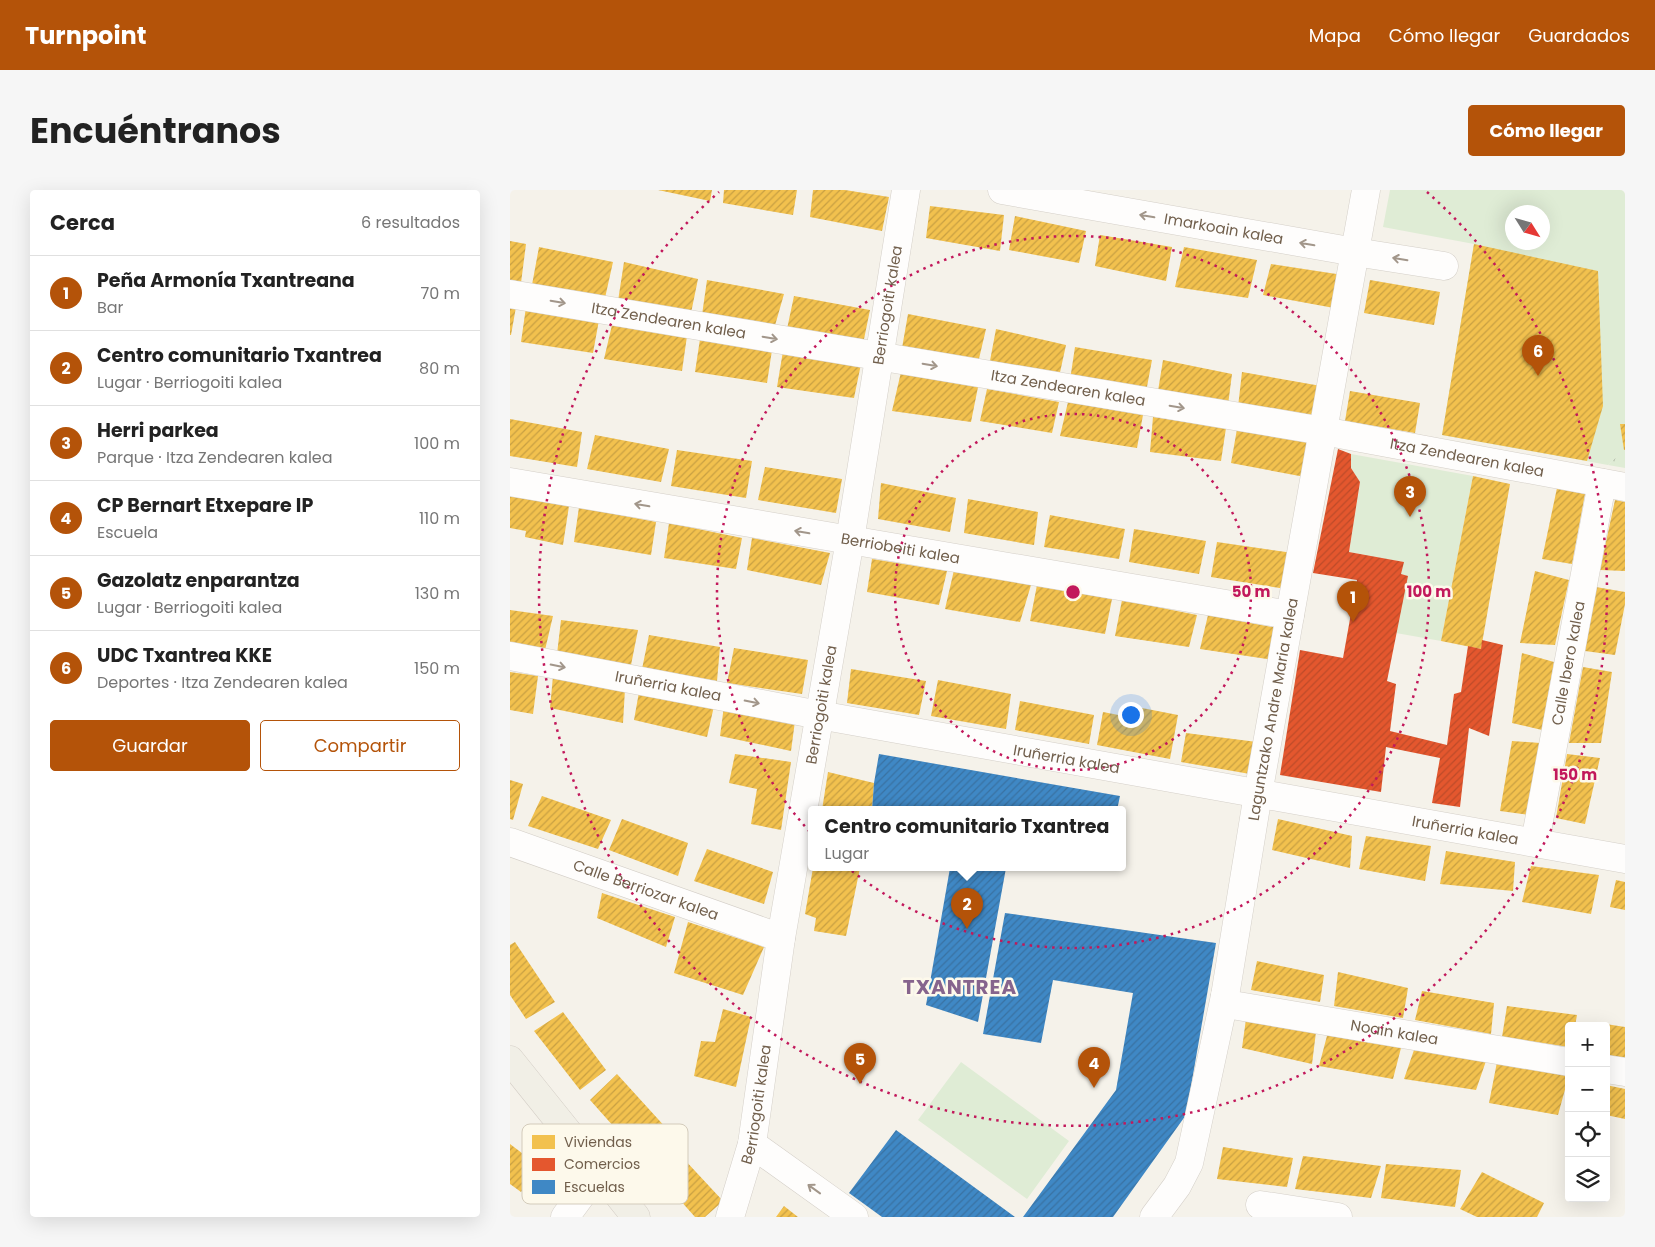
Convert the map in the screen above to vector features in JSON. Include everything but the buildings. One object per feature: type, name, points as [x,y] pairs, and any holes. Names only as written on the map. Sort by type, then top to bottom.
[{"type":"main road","points":[[510,1060],[561,1124]]},
{"type":"main road","points":[[626,1204],[636,1217]]},
{"type":"street","name":"Berriogoiti kalea","points":[[730,1217],[752,1144],[782,938],[850,540],[906,190]]},
{"type":"street","name":"Imarkoain kalea","points":[[1002,190],[1356,259],[1444,266]]},
{"type":"street","name":"Laguntzako Andre Maria kalea","points":[[1154,1217],[1177,1186],[1190,1163],[1225,996],[1326,432],[1366,190]]},
{"type":"street","name":"Itza Zendearen kalea","points":[[510,294],[1326,432],[1613,485]]},
{"type":"street","name":"Laguntzako Andre Maria kalea","points":[[1264,786],[1290,616],[1326,432]]},
{"type":"street","name":"Berriobeiti kalea","points":[[510,482],[1290,616]]},
{"type":"street","name":"Calle Ibero kalea","points":[[1535,842],[1613,485]]},
{"type":"street","name":"Iruñerria kalea","points":[[510,656],[819,715],[1264,786],[1625,859]]},
{"type":"street","name":"Calle Berriozar kalea","points":[[510,842],[782,938]]},
{"type":"street","name":"Noain kalea","points":[[1225,996],[1232,1004],[1565,1061]]},
{"type":"street","points":[[1610,1070],[1625,1072]]},
{"type":"street","points":[[752,1144],[854,1217]]},
{"type":"street","points":[[565,1217],[575,1204]]},
{"type":"street","points":[[1260,1205],[1338,1217]]},
{"type":"green space","points":[[1390,190],[1625,190],[1625,449],[1608,465],[1442,435],[1474,244],[1383,227]]},
{"type":"green space","points":[[1624,449],[1625,468],[1608,465]]},
{"type":"green space","points":[[1351,454],[1473,476],[1441,641],[1396,633],[1407,576],[1401,574],[1403,562],[1349,552],[1360,483],[1351,468]]},
{"type":"green space","points":[[961,1062],[1069,1141],[1027,1199],[918,1120]]},
{"type":"place","name":"UDC Txantrea KKE","points":[[1538,376]]},
{"type":"place","name":"Herri parkea","points":[[1410,517]]},
{"type":"place","name":"Peña Armonía Txantreana","points":[[1353,622]]},
{"type":"place","name":"Centro comunitario Txantrea","points":[[967,929]]},
{"type":"place","name":"Gazolatz enparantza","points":[[860,1084]]},
{"type":"place","name":"CP Bernart Etxepare IP","points":[[1094,1088]]},
{"type":"district","name":"TXANTREA","points":[[960,987]]}]
